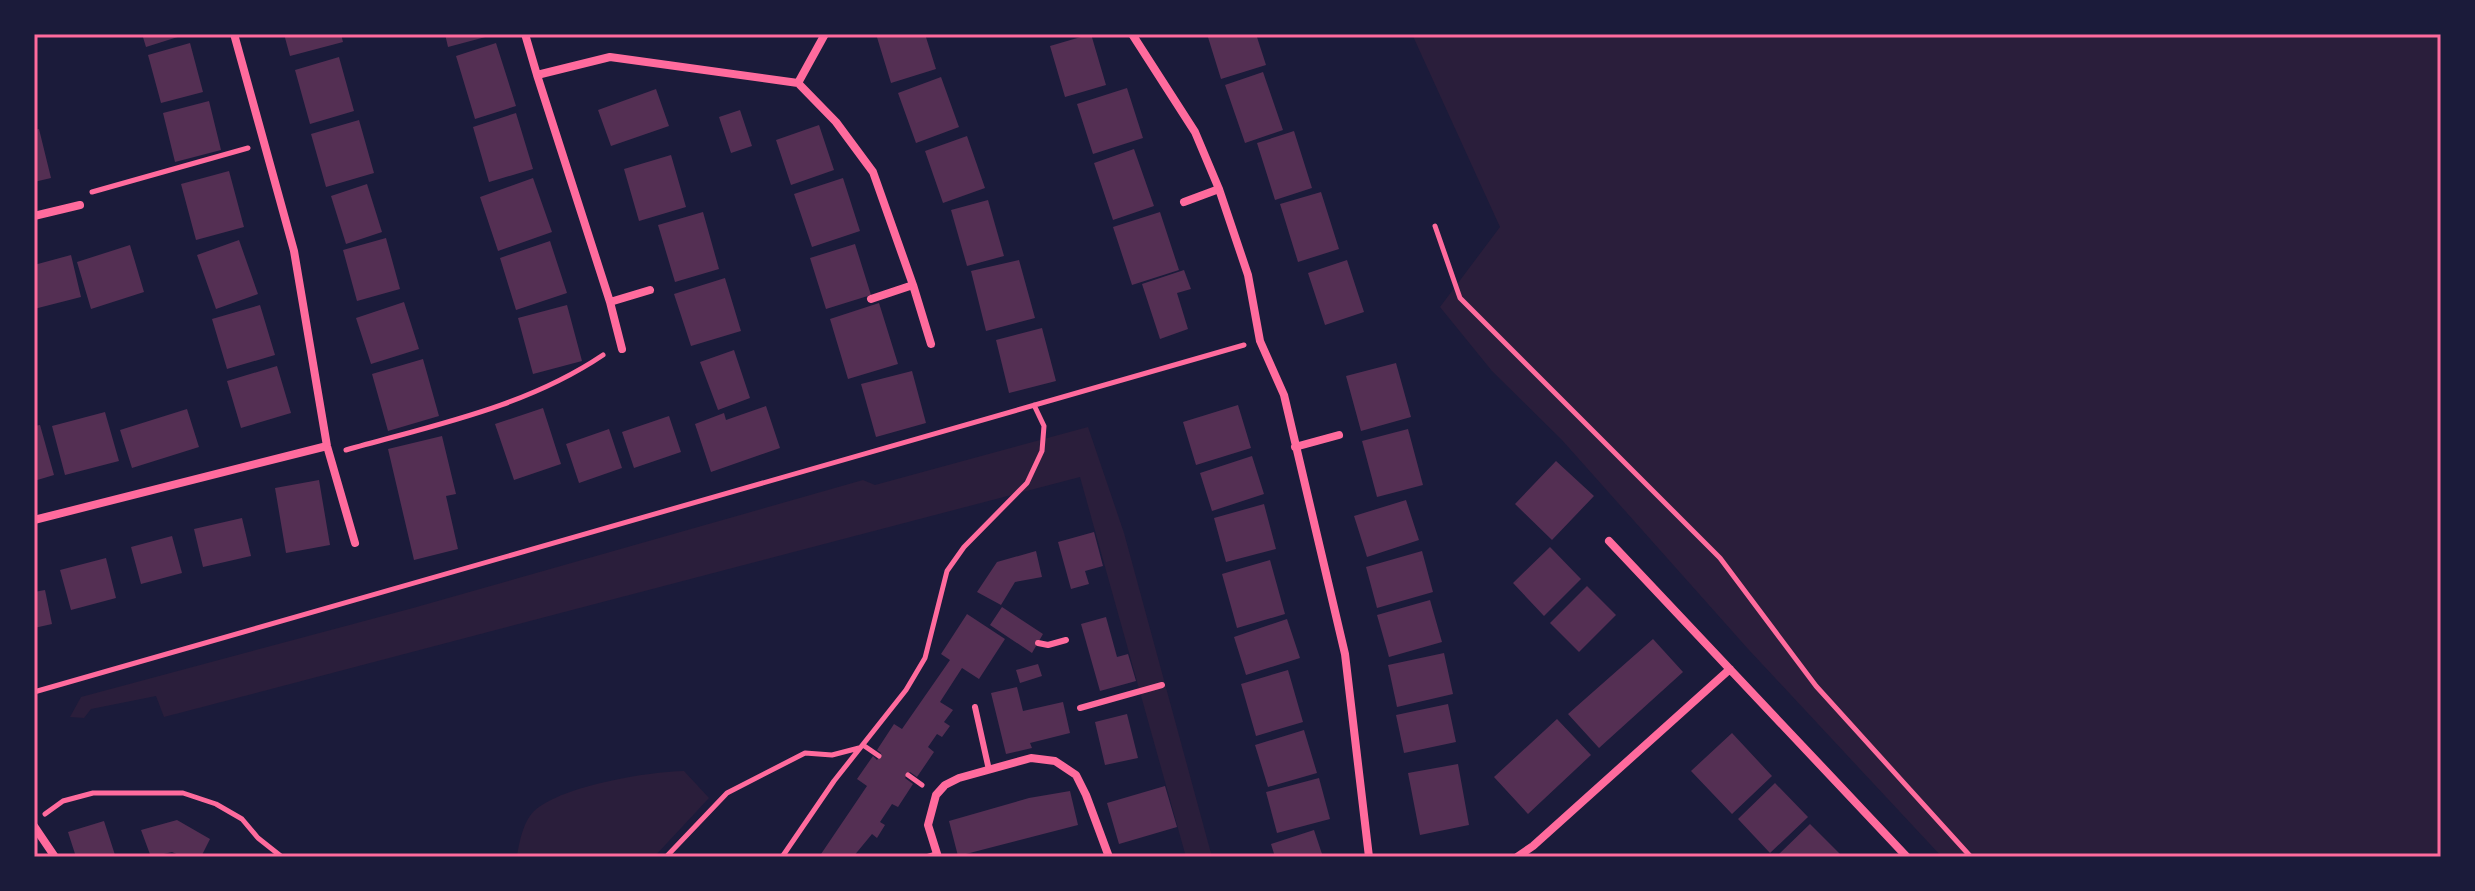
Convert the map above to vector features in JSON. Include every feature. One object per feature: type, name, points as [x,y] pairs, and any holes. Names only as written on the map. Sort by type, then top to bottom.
[{"type":"street","points":[[234,34],[294,251],[328,450],[355,543]]},
{"type":"street","points":[[525,34],[622,349]]},
{"type":"street","points":[[798,83],[825,34]]},
{"type":"street","points":[[1132,34],[1195,132],[1219,189],[1248,275],[1260,341],[1284,395],[1345,654],[1369,857]]},
{"type":"street","points":[[537,75],[610,57],[798,83],[836,122],[873,172],[931,344]]},
{"type":"street","points":[[1184,202],[1219,189]]},
{"type":"street","points":[[34,216],[80,205]]},
{"type":"street","points":[[871,299],[913,285]]},
{"type":"street","points":[[610,302],[650,290]]},
{"type":"street","points":[[1295,447],[1339,435]]},
{"type":"street","points":[[34,520],[328,450]]},
{"type":"street","points":[[1609,541],[1907,857]]},
{"type":"street","points":[[1517,857],[1730,669]]},
{"type":"street","points":[[937,855],[928,825],[936,795],[945,785],[959,778],[1031,758],[1055,761],[1076,775],[1108,856]]},
{"type":"street","points":[[34,824],[55,857]]},
{"type":"lane","points":[[1038,643],[1048,645],[1066,640]]},
{"type":"lane","points":[[1080,708],[1162,685]]},
{"type":"lane","points":[[975,707],[989,770]]},
{"type":"lane","points":[[927,857],[937,855]]},
{"type":"path","points":[[80,205],[83,194],[264,143]]},
{"type":"path","points":[[1435,226],[1460,298],[1720,558],[1816,686],[1971,857]]},
{"type":"path","points":[[34,692],[1260,341]]},
{"type":"path","points":[[328,450],[498,407],[549,387],[603,355]]},
{"type":"path","points":[[782,857],[834,781],[906,690],[925,658],[947,571],[964,547],[1027,483],[1042,451],[1044,426],[1034,405]]},
{"type":"path","points":[[666,857],[727,793],[805,753],[832,755],[862,746],[879,756]]},
{"type":"path","points":[[34,824],[63,801],[93,793],[183,793],[216,804],[242,819],[258,838],[282,857]]},
{"type":"shaded area","points":[[1412,34],[2441,34],[2441,857],[1942,857],[1749,650],[1562,440],[1492,371],[1440,307],[1500,227]]},
{"type":"shaded area","points":[[1088,427],[1124,533],[1212,857],[1186,857],[1080,477],[164,717],[156,696],[91,709],[84,718],[70,717],[81,697],[413,608],[863,480],[875,485]]},
{"type":"shaded area","points":[[684,771],[709,798],[654,857],[517,856],[526,822],[534,811],[553,799],[609,781]]},
{"type":"building","points":[[142,34],[184,34],[184,35],[146,47]]},
{"type":"building","points":[[284,34],[341,34],[343,42],[290,56]]},
{"type":"building","points":[[445,34],[493,34],[493,35],[448,47]]},
{"type":"building","points":[[876,34],[925,34],[936,69],[891,83]]},
{"type":"building","points":[[1091,34],[1106,85],[1065,97],[1050,46]]},
{"type":"building","points":[[1207,34],[1256,34],[1266,65],[1221,79]]},
{"type":"building","points":[[190,43],[203,92],[161,103],[148,55]]},
{"type":"building","points":[[496,43],[516,106],[475,119],[456,56]]},
{"type":"building","points":[[339,57],[354,111],[310,124],[295,70]]},
{"type":"building","points":[[1263,72],[1283,130],[1245,143],[1225,85]]},
{"type":"building","points":[[941,77],[959,127],[916,143],[898,93]]},
{"type":"building","points":[[1127,88],[1143,138],[1093,154],[1077,104]]},
{"type":"building","points":[[656,89],[669,126],[611,146],[598,110]]},
{"type":"building","points":[[209,101],[221,150],[175,162],[163,113]]},
{"type":"building","points":[[740,110],[752,146],[731,153],[719,117]]},
{"type":"building","points":[[516,113],[533,169],[489,182],[473,127]]},
{"type":"building","points":[[359,120],[374,173],[326,187],[311,134]]},
{"type":"building","points":[[819,125],[834,170],[791,185],[776,140]]},
{"type":"building","points":[[39,129],[51,178],[34,182],[34,130]]},
{"type":"building","points":[[1294,131],[1312,188],[1275,200],[1257,143]]},
{"type":"building","points":[[967,136],[985,188],[943,203],[925,151]]},
{"type":"building","points":[[1134,149],[1154,206],[1113,220],[1094,163]]},
{"type":"building","points":[[671,155],[686,207],[639,221],[624,169]]},
{"type":"building","points":[[229,171],[244,227],[196,240],[181,184]]},
{"type":"building","points":[[533,178],[552,232],[498,251],[480,197]]},
{"type":"building","points":[[843,178],[860,231],[812,247],[794,194]]},
{"type":"building","points":[[367,184],[382,232],[346,244],[331,196]]},
{"type":"building","points":[[1321,192],[1339,249],[1298,262],[1280,204]]},
{"type":"building","points":[[988,200],[1004,256],[967,266],[951,210]]},
{"type":"building","points":[[703,212],[719,269],[675,282],[658,225]]},
{"type":"building","points":[[1160,212],[1179,270],[1132,285],[1113,227]]},
{"type":"building","points":[[386,238],[400,289],[357,301],[343,250]]},
{"type":"building","points":[[239,240],[258,294],[216,309],[197,255]]},
{"type":"building","points":[[550,241],[567,293],[516,310],[500,258]]},
{"type":"building","points":[[855,244],[871,295],[826,309],[810,258]]},
{"type":"building","points":[[130,245],[144,292],[91,309],[77,262]]},
{"type":"building","points":[[71,255],[81,297],[34,309],[34,265]]},
{"type":"building","points":[[1019,260],[1035,318],[986,331],[971,271]]},
{"type":"building","points":[[1347,260],[1364,312],[1325,325],[1308,273]]},
{"type":"building","points":[[1184,270],[1191,289],[1177,293],[1188,329],[1160,339],[1142,284]]},
{"type":"building","points":[[725,278],[741,331],[691,346],[674,294]]},
{"type":"building","points":[[404,302],[419,349],[371,364],[356,318]]},
{"type":"building","points":[[879,303],[898,364],[848,379],[830,319]]},
{"type":"building","points":[[260,305],[275,355],[227,369],[212,319]]},
{"type":"building","points":[[567,305],[582,361],[533,374],[518,318]]},
{"type":"building","points":[[1042,328],[1056,381],[1009,393],[996,340]]},
{"type":"building","points":[[734,350],[750,398],[718,410],[700,362]]},
{"type":"building","points":[[423,359],[439,416],[388,431],[372,374]]},
{"type":"building","points":[[1396,363],[1411,417],[1361,431],[1346,376]]},
{"type":"building","points":[[277,366],[291,413],[241,428],[227,381]]},
{"type":"building","points":[[912,371],[926,423],[876,437],[861,384]]},
{"type":"building","points":[[1238,405],[1251,448],[1196,465],[1183,422]]},
{"type":"building","points":[[766,406],[780,448],[711,472],[695,424],[724,413],[726,420]]},
{"type":"building","points":[[543,408],[561,464],[514,480],[495,424]]},
{"type":"building","points":[[187,409],[199,447],[132,468],[120,430]]},
{"type":"building","points":[[105,412],[119,461],[65,475],[52,426]]},
{"type":"building","points":[[669,416],[681,452],[634,468],[622,432]]},
{"type":"building","points":[[40,425],[54,475],[34,481],[34,426]]},
{"type":"building","points":[[609,429],[622,468],[579,483],[566,444]]},
{"type":"building","points":[[1408,429],[1423,485],[1377,497],[1362,441]]},
{"type":"building","points":[[442,436],[456,494],[446,496],[458,549],[414,560],[388,449]]},
{"type":"building","points":[[1252,456],[1264,494],[1212,511],[1200,473]]},
{"type":"building","points":[[1556,461],[1594,496],[1552,540],[1515,504]]},
{"type":"building","points":[[319,480],[330,545],[286,553],[275,488]]},
{"type":"building","points":[[1406,500],[1419,540],[1367,557],[1354,516]]},
{"type":"building","points":[[1264,504],[1276,549],[1226,562],[1214,518]]},
{"type":"building","points":[[242,518],[251,556],[203,567],[194,529]]},
{"type":"building","points":[[1094,532],[1103,566],[1085,571],[1089,584],[1071,589],[1058,542]]},
{"type":"building","points":[[172,536],[182,573],[141,584],[131,547]]},
{"type":"building","points":[[1550,547],[1581,579],[1544,616],[1513,583]]},
{"type":"building","points":[[1036,551],[1042,577],[1015,582],[1001,605],[977,592],[997,562]]},
{"type":"building","points":[[1422,551],[1433,592],[1377,608],[1366,567]]},
{"type":"building","points":[[106,558],[116,598],[71,610],[60,570]]},
{"type":"building","points":[[1270,560],[1285,614],[1237,628],[1222,574]]},
{"type":"building","points":[[1587,586],[1616,615],[1579,652],[1550,623]]},
{"type":"building","points":[[45,590],[52,624],[34,628],[34,592]]},
{"type":"building","points":[[1430,600],[1442,642],[1389,657],[1377,615]]},
{"type":"building","points":[[1002,607],[1043,634],[1032,653],[990,625]]},
{"type":"building","points":[[967,614],[1005,639],[979,679],[962,668],[940,702],[953,710],[944,722],[950,726],[942,737],[937,734],[928,747],[934,752],[917,777],[910,772],[905,778],[913,784],[898,807],[892,804],[880,822],[885,825],[877,838],[872,834],[853,857],[819,857],[867,786],[857,779],[873,756],[877,760],[881,753],[877,750],[894,724],[902,729],[950,660],[941,654]]},
{"type":"building","points":[[1106,617],[1117,657],[1128,654],[1136,681],[1100,691],[1081,624]]},
{"type":"building","points":[[1287,619],[1300,658],[1246,675],[1234,637]]},
{"type":"building","points":[[1653,639],[1683,672],[1599,748],[1568,714]]},
{"type":"building","points":[[1444,653],[1453,694],[1397,707],[1388,665]]},
{"type":"building","points":[[1038,664],[1042,676],[1020,683],[1016,670]]},
{"type":"building","points":[[1288,670],[1303,722],[1256,736],[1241,684]]},
{"type":"building","points":[[1017,687],[1023,711],[1063,702],[1070,733],[1030,743],[1032,748],[1006,754],[991,693]]},
{"type":"building","points":[[1448,704],[1456,742],[1404,753],[1396,715]]},
{"type":"building","points":[[1127,714],[1138,758],[1105,765],[1095,722]]},
{"type":"building","points":[[1557,719],[1591,755],[1528,814],[1494,777]]},
{"type":"building","points":[[1304,730],[1317,773],[1268,787],[1255,745]]},
{"type":"building","points":[[1732,733],[1772,776],[1732,814],[1691,771]]},
{"type":"building","points":[[1458,764],[1469,825],[1420,835],[1408,773]]},
{"type":"building","points":[[1319,778],[1330,819],[1277,833],[1266,792]]},
{"type":"building","points":[[1775,783],[1808,817],[1770,853],[1738,819]]},
{"type":"building","points":[[1165,786],[1177,827],[1119,844],[1107,803]]},
{"type":"building","points":[[1070,791],[1078,825],[958,856],[949,821],[1029,798]]},
{"type":"building","points":[[177,820],[210,839],[201,857],[183,857],[172,852],[151,857],[141,830]]},
{"type":"building","points":[[104,821],[115,855],[76,857],[68,832]]},
{"type":"building","points":[[1810,824],[1843,857],[1776,857]]},
{"type":"building","points":[[1314,830],[1323,857],[1275,857],[1271,844]]}]
